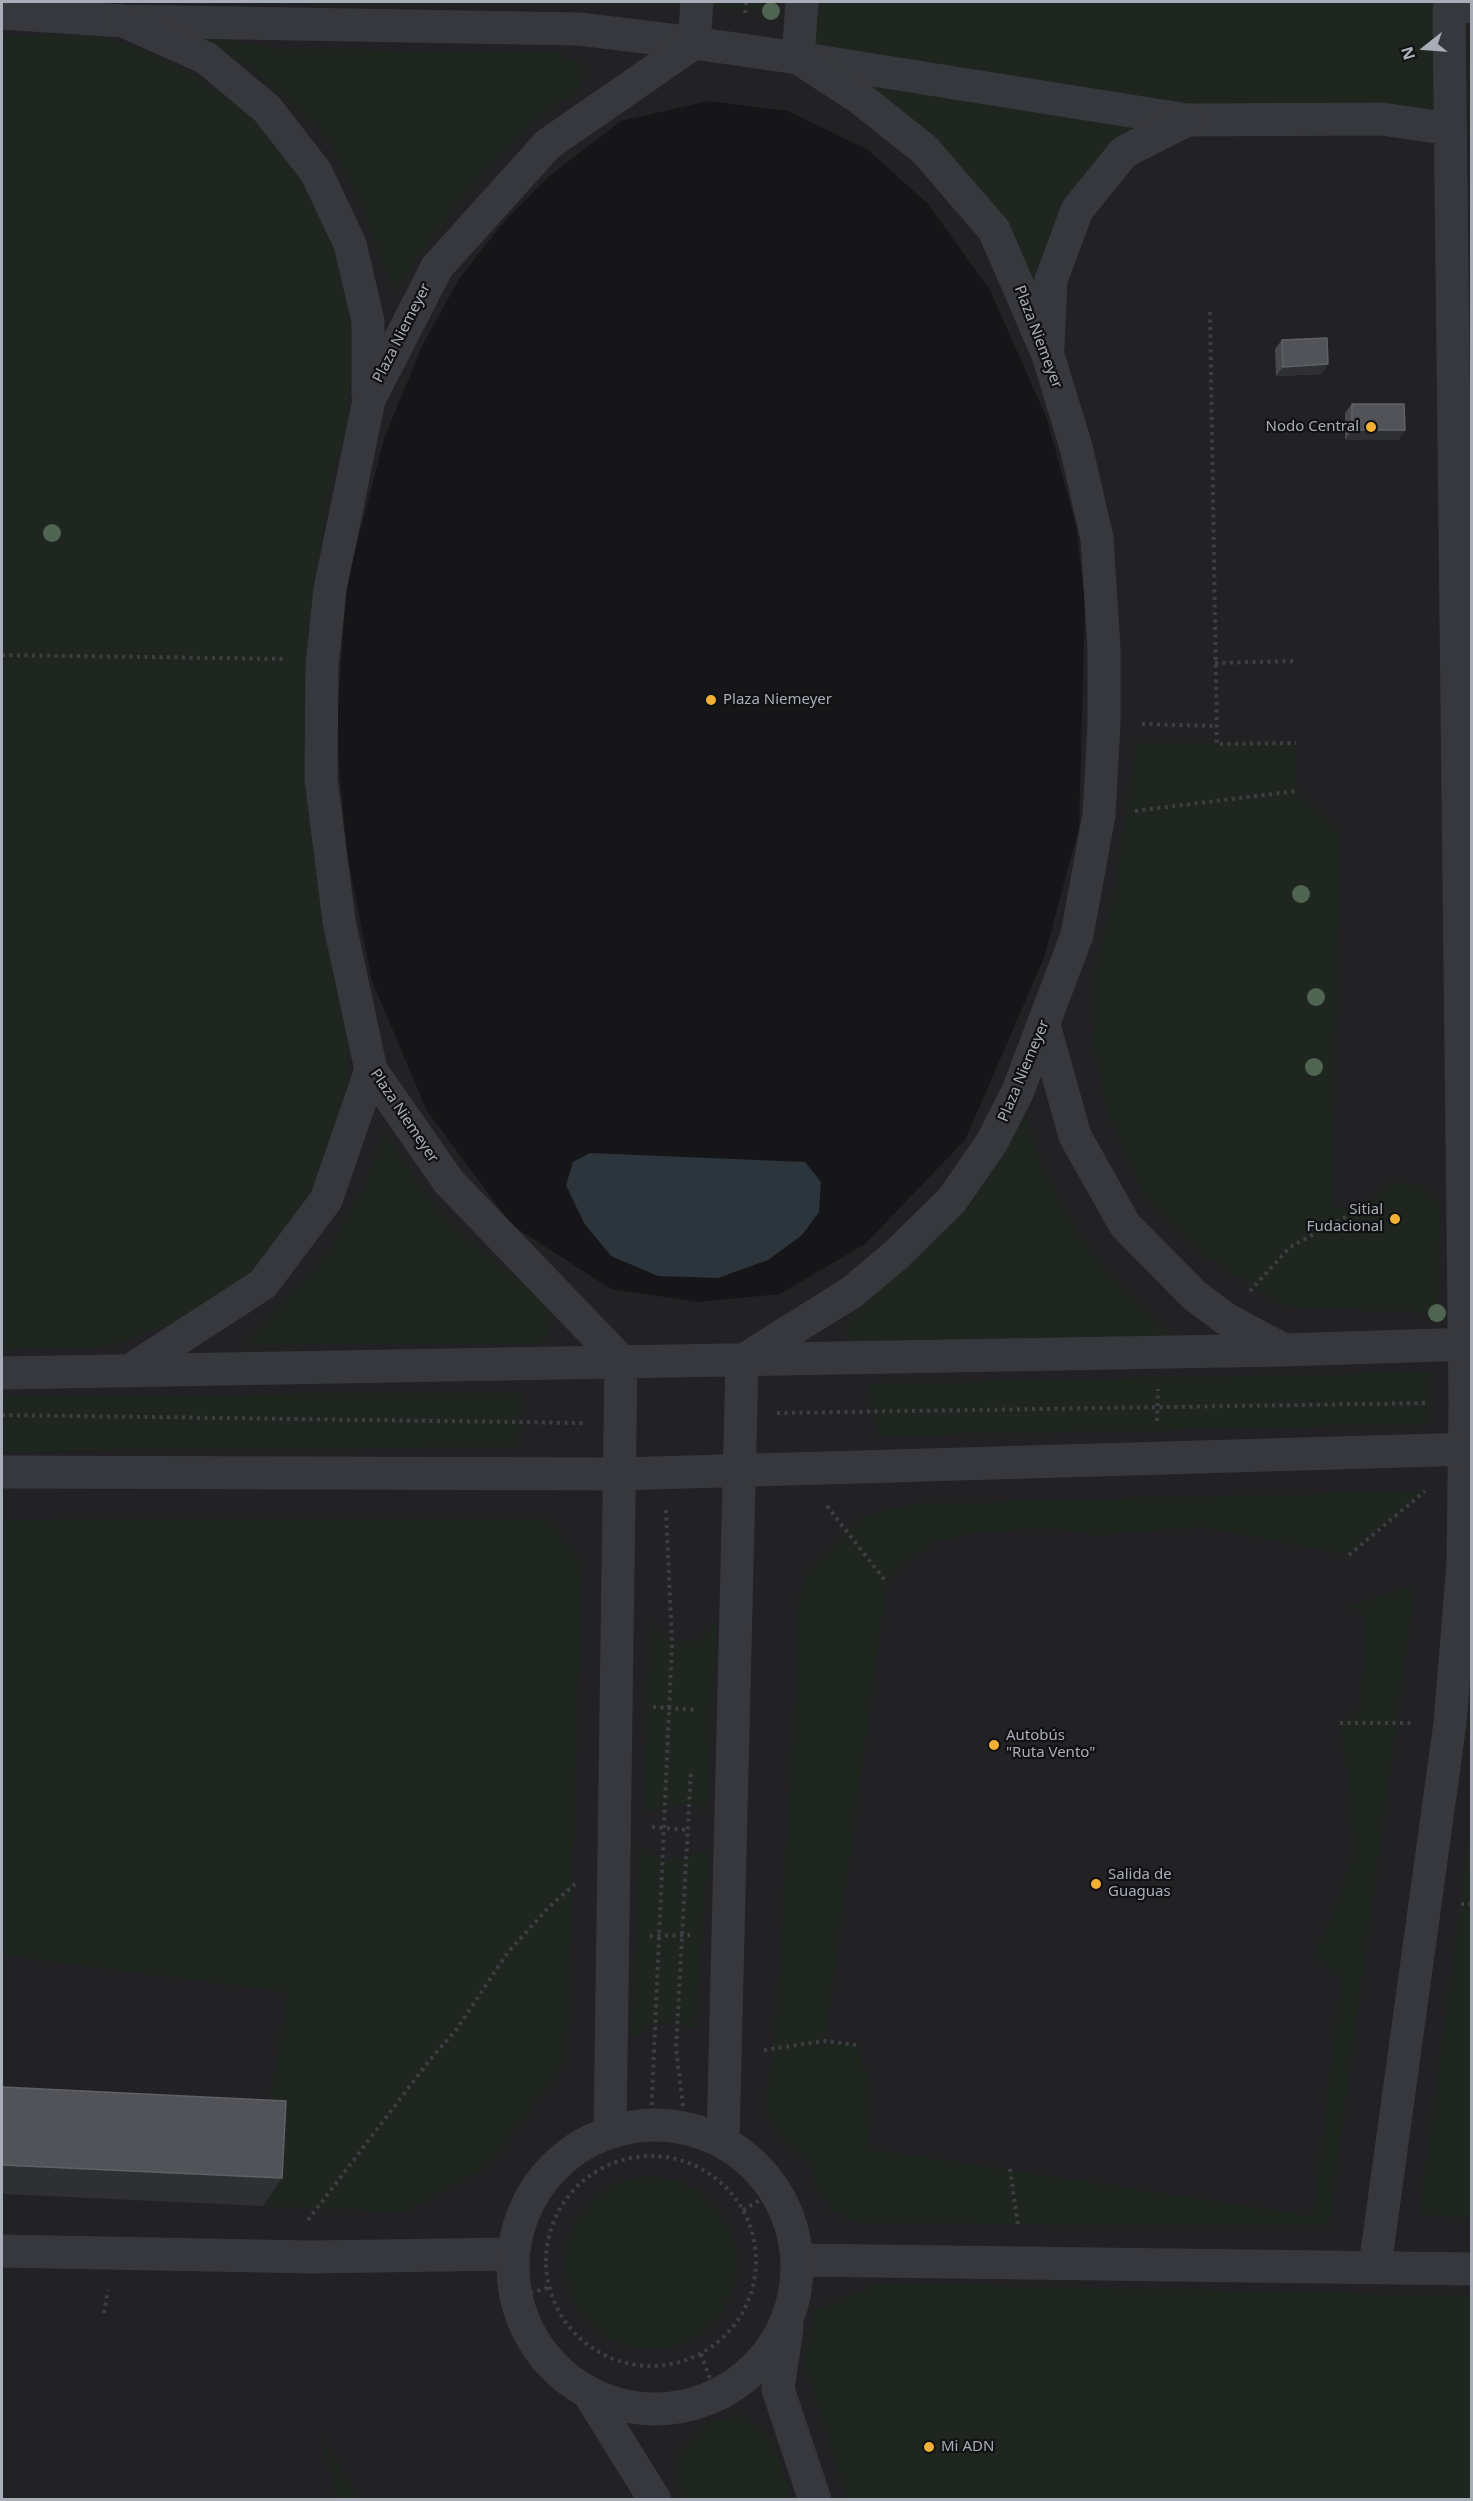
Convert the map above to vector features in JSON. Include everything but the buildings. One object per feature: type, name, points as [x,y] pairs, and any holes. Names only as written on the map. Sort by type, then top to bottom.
[{"type":"street","points":[[694,43],[696,2]]},
{"type":"street","points":[[798,58],[802,2]]},
{"type":"street","points":[[1375,2266],[1450,1723],[1462,1563],[1459,1450],[1465,1403],[1468,1344],[1465,804],[1449,9],[1472,6]]},
{"type":"street","points":[[2,13],[123,21],[579,29],[798,58],[1187,120],[1382,119],[1450,129]]},
{"type":"street","points":[[123,21],[206,58],[267,109],[316,172],[350,244],[368,321],[369,400]]},
{"type":"street","name":"Plaza Niemeyer","points":[[621,1361],[449,1182],[371,1070],[339,921],[321,779],[322,666],[330,589],[369,400],[436,267],[548,144],[694,43]]},
{"type":"street","name":"Plaza Niemeyer","points":[[742,1360],[852,1292],[896,1255],[952,1200],[992,1143],[1018,1091],[1077,935],[1099,815],[1104,723],[1104,648],[1097,538],[1076,447],[1048,355],[994,230],[925,150],[861,99],[798,58]]},
{"type":"street","points":[[1048,355],[1051,280],[1077,210],[1124,152],[1187,120]]},
{"type":"street","points":[[1044,1025],[1075,1136],[1125,1225],[1194,1295],[1226,1318],[1283,1350]]},
{"type":"street","points":[[129,1371],[263,1284],[326,1200],[371,1070]]},
{"type":"street","points":[[2,1374],[1283,1350],[1468,1344]]},
{"type":"street","points":[[723,2140],[742,1360]]},
{"type":"street","points":[[610,2131],[621,1361]]},
{"type":"street","points":[[2,1472],[619,1474],[1459,1450]]},
{"type":"street","points":[[655,2499],[591,2397],[543,2355],[516,2298],[509,2254],[535,2190],[568,2154],[610,2131],[667,2124],[723,2140],[777,2190],[800,2260],[778,2389],[815,2499]]},
{"type":"street","points":[[2,2251],[280,2256],[509,2254]]},
{"type":"street","points":[[800,2260],[1472,2269]]},
{"type":"street","points":[[591,2397],[666,2412],[716,2395],[738,2386],[787,2328]]},
{"type":"path","points":[[1210,312],[1216,744],[1296,743]]},
{"type":"path","points":[[2,655],[277,658],[322,666]]},
{"type":"path","points":[[1215,663],[1296,661]]},
{"type":"path","points":[[1104,723],[1216,726]]},
{"type":"path","points":[[1099,815],[1296,791]]},
{"type":"path","points":[[1226,1318],[1290,1247],[1364,1207]]},
{"type":"path","points":[[1156,1458],[1158,1352]]},
{"type":"path","points":[[740,1413],[1465,1403]]},
{"type":"path","points":[[2,1415],[620,1423]]},
{"type":"path","points":[[1349,1555],[1424,1491],[1459,1450]]},
{"type":"path","points":[[795,1468],[887,1583]]},
{"type":"path","points":[[651,2126],[672,1643],[664,1473]]},
{"type":"path","points":[[693,1721],[695,1698]]},
{"type":"path","points":[[616,1706],[733,1711]]},
{"type":"path","points":[[1340,1723],[1450,1723]]},
{"type":"path","points":[[686,2129],[676,2049],[691,1768]]},
{"type":"path","points":[[280,2256],[429,2061],[456,2030],[508,1952],[615,1838],[664,1828],[730,1832]]},
{"type":"path","points":[[613,1937],[728,1935]]},
{"type":"path","points":[[724,2056],[825,2041],[856,2045]]},
{"type":"path","points":[[657,2155],[692,2163],[723,2184],[743,2210],[754,2241],[755,2275],[746,2306],[727,2334],[701,2354],[670,2365],[637,2366],[605,2356],[578,2338],[556,2308],[546,2273],[548,2236],[563,2202],[588,2176],[620,2159],[657,2155]]},
{"type":"path","points":[[1010,2169],[1024,2262]]},
{"type":"path","points":[[743,2210],[777,2190]]},
{"type":"path","points":[[516,2298],[550,2287]]},
{"type":"path","points":[[701,2354],[716,2395]]},
{"type":"shaded area","points":[[2,2],[1471,2],[1471,2499],[2,2500]],"holes":[[[709,101],[788,111],[868,150],[928,204],[990,290],[1047,419],[1076,526],[1085,602],[1079,827],[1044,958],[965,1140],[865,1244],[780,1294],[698,1302],[611,1289],[512,1225],[427,1111],[372,981],[347,854],[336,731],[347,583],[384,439],[422,346],[459,279],[502,224],[547,178],[621,121]]]},
{"type":"shaded area","points":[[714,2],[771,2],[771,11],[713,7]]},
{"type":"shaded area","points":[[803,2],[1471,2],[1449,9],[1450,129],[1187,120],[1077,210],[1048,355],[994,230],[798,58]]},
{"type":"shaded area","points":[[47,34],[96,35],[144,50],[196,77],[257,119],[314,191],[339,256],[352,315],[354,352],[345,436],[332,475],[316,579],[310,803],[316,869],[348,1014],[349,1077],[321,1173],[299,1211],[268,1254],[237,1290],[194,1315],[112,1346],[2,1350],[2,38]]},
{"type":"shaded area","points":[[191,34],[281,49],[559,53],[586,69],[579,90],[536,120],[478,179],[430,240],[394,294],[357,194],[320,128],[245,63]]},
{"type":"shaded area","points":[[1136,742],[1296,743],[1296,791],[1341,835],[1331,1208],[1364,1207],[1392,1183],[1419,1185],[1441,1207],[1437,1313],[1283,1306],[1204,1255],[1146,1198],[1109,1119],[1093,1043],[1096,965],[1113,898]]},
{"type":"shaded area","points":[[1023,1109],[1044,1169],[1071,1221],[1101,1263],[1134,1300],[1172,1335],[883,1347],[854,1343],[848,1337],[846,1327],[850,1319],[937,1233]]},
{"type":"shaded area","points":[[384,1132],[428,1196],[460,1232],[542,1299],[553,1318],[543,1344],[242,1345],[322,1261],[365,1184]]},
{"type":"shaded area","points":[[590,1153],[805,1162],[821,1182],[819,1212],[802,1235],[768,1260],[718,1278],[658,1276],[611,1256],[584,1223],[566,1185],[573,1162]]},
{"type":"shaded area","points":[[1431,1372],[1430,1424],[877,1436],[868,1384]]},
{"type":"shaded area","points":[[523,1393],[519,1447],[2,1451],[2,1396]]},
{"type":"shaded area","points":[[1424,1491],[1349,1555],[1202,1527],[1097,1535],[1052,1528],[973,1533],[937,1542],[902,1563],[887,1583],[825,2041],[856,2045],[871,2087],[869,2149],[1313,2216],[1341,1978],[1313,1956],[1334,1911],[1353,1856],[1351,1803],[1340,1723],[1361,1710],[1365,1613],[1347,1607],[1415,1586],[1329,2226],[856,2223],[830,2208],[815,2186],[810,2162],[783,2140],[766,2111],[777,2004],[796,1682],[795,1615],[807,1571],[861,1517],[910,1504]]},
{"type":"shaded area","points":[[547,1518],[582,1562],[567,2061],[488,2167],[403,2212],[263,2206],[266,2129],[287,1992],[2,1955],[2,1520]]},
{"type":"shaded area","points":[[650,1622],[672,1643],[697,1641],[716,1622],[706,1812],[689,1803],[643,1812]]},
{"type":"shaded area","points":[[1471,1820],[1471,2217],[1419,2215]]},
{"type":"shaded area","points":[[639,1847],[662,1859],[686,1857],[709,1850],[695,2030],[678,2024],[655,2022],[631,2039]]},
{"type":"shaded area","points":[[651,2177],[684,2184],[699,2191],[712,2202],[723,2215],[730,2230],[737,2263],[730,2296],[723,2311],[712,2324],[699,2335],[684,2342],[651,2349],[618,2342],[603,2335],[590,2324],[579,2311],[572,2296],[565,2263],[572,2230],[579,2215],[590,2202],[603,2191],[618,2184]]},
{"type":"shaded area","points":[[878,2283],[1471,2296],[1471,2499],[847,2499],[804,2364],[813,2312]]},
{"type":"shaded area","points":[[740,2414],[773,2440],[791,2499],[686,2499],[679,2489],[679,2454],[703,2425]]},
{"type":"shaded area","points":[[321,2438],[359,2499],[337,2499]]},
{"type":"place","name":"Nodo Central","points":[[1371,427]]},
{"type":"place","name":"Plaza Niemeyer","points":[[711,700]]},
{"type":"place","name":"Sitial Fudacional","points":[[1395,1219]]},
{"type":"place","name":"Autobús \"Ruta Vento\"","points":[[994,1745]]},
{"type":"place","name":"Salida de Guaguas","points":[[1096,1884]]},
{"type":"place","name":"Mi ADN","points":[[929,2447]]}]
